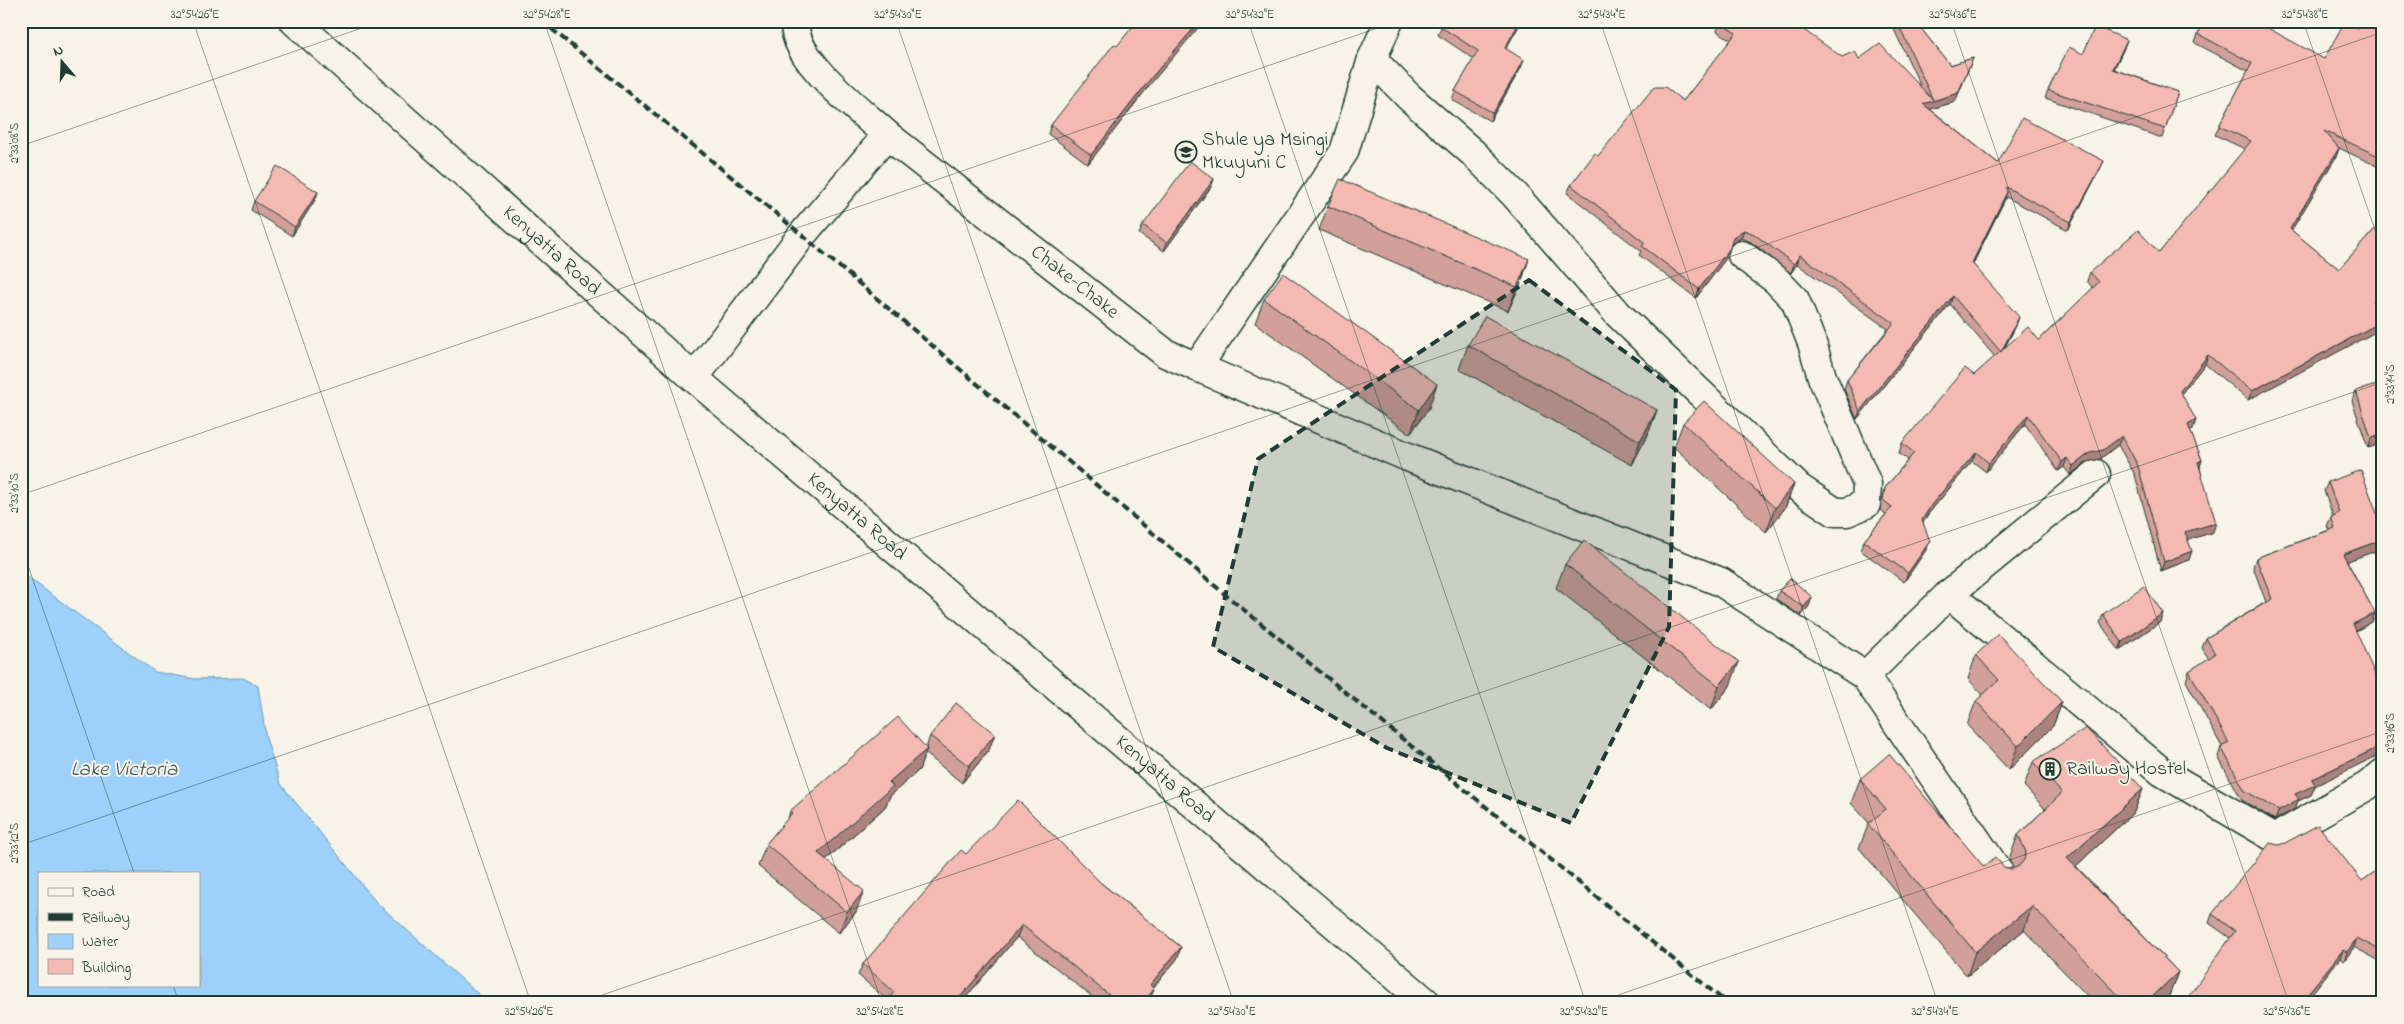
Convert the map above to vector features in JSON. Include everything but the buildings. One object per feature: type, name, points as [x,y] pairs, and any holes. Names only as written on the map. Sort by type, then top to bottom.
[{"type":"main road","name":"Kenyatta Road","points":[[294,21],[694,378],[1426,1003]]},
{"type":"main road","name":"Chake-Chake","points":[[796,21],[798,43],[816,70],[887,135],[1165,353],[1408,457],[1721,582],[1865,676]]},
{"type":"main road","points":[[1197,367],[1344,152],[1372,59],[1389,21]]},
{"type":"main road","points":[[1372,59],[1514,194],[1618,314],[1799,488],[1835,512],[1847,512],[1866,504],[1867,484],[1822,377],[1812,343],[1795,300],[1776,280],[1742,255]]},
{"type":"main road","points":[[694,378],[802,236],[887,135]]},
{"type":"main road","points":[[2002,877],[1865,676],[1948,594],[2096,474]]},
{"type":"main road","points":[[1948,594],[2162,772],[2275,838],[2367,786],[2383,773]]},
{"type":"highlighted area","points":[[1529,280],[1676,390],[1669,627],[1571,823],[1387,748],[1213,647],[1258,459]]},
{"type":"water","name":"Lake Victoria","points":[[21,572],[155,672],[195,679],[243,678],[258,686],[266,738],[280,783],[376,902],[488,1003],[21,1003]]},
{"type":"railway","points":[[542,21],[802,235],[1227,596],[1727,1003]]},
{"type":"place","name":"Shule ya Msingi Mkuyuni C","points":[[1186,152]]},
{"type":"place","name":"Railway Hostel","points":[[2050,769]]}]
